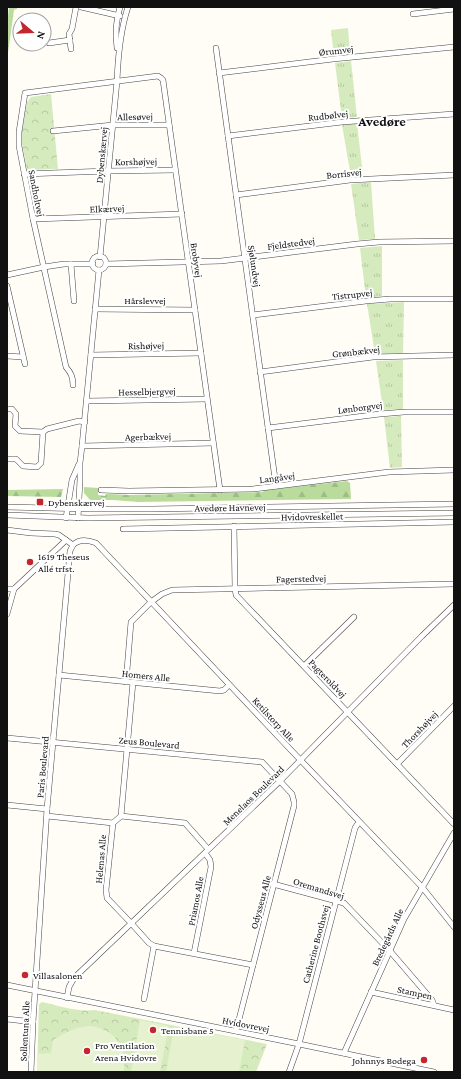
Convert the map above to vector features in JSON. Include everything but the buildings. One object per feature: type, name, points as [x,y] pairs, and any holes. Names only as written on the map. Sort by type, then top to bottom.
[{"type":"street","points":[[71,49],[69,34],[72,29],[76,7]]},
{"type":"street","points":[[81,7],[125,17]]},
{"type":"street","name":"Dybenskærvej","points":[[118,55],[116,40],[120,7]]},
{"type":"street","name":"Dybenskærvej","points":[[100,257],[117,81],[118,55],[128,7]]},
{"type":"street","points":[[413,14],[454,9]]},
{"type":"street","points":[[52,43],[70,40]]},
{"type":"street","name":"Ørumvej","points":[[219,73],[333,59],[454,47]]},
{"type":"street","name":"Sjølundvej","points":[[216,48],[276,486]]},
{"type":"street","name":"Brobyvej","points":[[117,81],[158,76],[163,80],[220,490]]},
{"type":"street","name":"Sandholtvej","points":[[73,385],[71,373],[66,367],[33,220],[19,146],[18,132],[25,93],[117,81]]},
{"type":"street","name":"Rudbølvej","points":[[228,136],[342,122],[454,114]]},
{"type":"street","name":"Allesøvej","points":[[53,131],[113,125],[169,125]]},
{"type":"street","name":"Korshøjvej","points":[[24,174],[176,170]]},
{"type":"street","name":"Borrisvej","points":[[236,195],[350,180],[454,175]]},
{"type":"street","name":"Elkærvej","points":[[33,220],[182,214]]},
{"type":"street","name":"Fjeldstedvej","points":[[106,264],[221,261],[365,243],[454,241]]},
{"type":"street","points":[[92,264],[94,259],[100,257],[104,259],[106,264],[103,269],[99,270]]},
{"type":"street","points":[[71,264],[74,300]]},
{"type":"street","points":[[7,276],[44,267],[71,264],[92,264],[99,270]]},
{"type":"street","points":[[78,518],[80,463],[99,270]]},
{"type":"street","points":[[7,286],[25,364]]},
{"type":"street","name":"Tistrupvej","points":[[253,315],[390,299],[454,299]]},
{"type":"street","name":"Hårslevvej","points":[[95,309],[195,310]]},
{"type":"street","points":[[7,317],[14,318]]},
{"type":"street","name":"Rishøjvej","points":[[91,355],[201,353]]},
{"type":"street","name":"Grønbækvej","points":[[260,372],[373,357],[454,355]]},
{"type":"street","points":[[7,356],[23,357]]},
{"type":"street","name":"Hesselbjergvej","points":[[87,401],[207,399]]},
{"type":"street","points":[[7,409],[12,410],[16,414],[15,426],[20,431],[43,432],[47,429],[79,421],[85,422]]},
{"type":"street","name":"Lønborgvej","points":[[268,428],[380,414],[404,412],[454,412]]},
{"type":"street","points":[[7,459],[16,459],[23,466],[37,467],[41,463],[43,432]]},
{"type":"street","name":"Agerbækvej","points":[[82,446],[213,443]]},
{"type":"street","points":[[66,518],[72,480],[80,463]]},
{"type":"street","name":"Langåvej","points":[[101,490],[253,489],[389,472],[454,470]]},
{"type":"street","name":"Avedøre Havnevej","points":[[7,507],[152,509],[454,504]]},
{"type":"street","name":"Avedøre Havnevej","points":[[7,515],[78,518],[454,513]]},
{"type":"street","name":"Hvidovreskellet","points":[[123,529],[454,522]]},
{"type":"street","points":[[234,526],[235,588]]},
{"type":"street","points":[[7,530],[55,534],[59,535],[73,545]]},
{"type":"street","points":[[7,614],[14,589],[66,540]]},
{"type":"street","name":"Ketilstorp Alle","points":[[73,545],[75,543],[89,540],[96,543],[422,887],[454,927]]},
{"type":"street","name":"Paris Boulevard","points":[[35,991],[47,809],[70,551],[73,545]]},
{"type":"street","name":"Fagerstedvej","points":[[151,602],[162,594],[172,590],[454,584]]},
{"type":"street","name":"Pagteroldvej","points":[[235,588],[236,595],[454,824]]},
{"type":"street","points":[[7,589],[14,589]]},
{"type":"street","points":[[126,682],[131,622],[151,602]]},
{"type":"street","name":"Menelaos Boulevard","points":[[67,998],[69,987],[74,978],[301,761],[454,605]]},
{"type":"street","points":[[304,666],[354,616]]},
{"type":"street","name":"Homers Alle","points":[[59,675],[220,691],[224,690],[229,685]]},
{"type":"street","points":[[133,682],[121,816],[185,823],[207,851]]},
{"type":"street","name":"Thorshøjvej","points":[[397,764],[454,706]]},
{"type":"street","name":"Zeus Boulevard","points":[[7,738],[262,762],[280,781]]},
{"type":"street","name":"Odysseus Alle","points":[[236,1031],[294,806],[292,794],[280,781]]},
{"type":"street","points":[[7,806],[47,809]]},
{"type":"street","points":[[47,816],[113,823]]},
{"type":"street","name":"Helenas Alle","points":[[121,816],[113,823],[106,890],[107,898],[154,946]]},
{"type":"street","name":"Catherine Boothsvej","points":[[289,1072],[299,1044],[355,828],[359,822]]},
{"type":"street","name":"Bredegårds Alle","points":[[344,1053],[404,919],[454,833]]},
{"type":"street","name":"Priamos Alle","points":[[194,953],[211,867],[207,851]]},
{"type":"street","name":"Oremandsvej","points":[[274,884],[344,903],[390,951],[432,1000],[434,1006]]},
{"type":"street","points":[[144,999],[154,946],[253,965]]},
{"type":"street","name":"Hvidovrevej","points":[[7,985],[434,1072]]},
{"type":"street","name":"Sollentuna Alle","points":[[31,1072],[35,991]]},
{"type":"street","name":"Stampen","points":[[371,992],[454,1010]]},
{"type":"street","points":[[7,1019],[33,1022]]},
{"type":"green space","points":[[9,7],[17,7],[17,9],[12,12],[12,24],[7,60],[7,25]]},
{"type":"green space","points":[[348,28],[350,55],[334,57],[331,30]]},
{"type":"green space","points":[[351,61],[357,117],[342,118],[335,63]]},
{"type":"green space","points":[[51,94],[58,169],[27,170],[22,144],[22,131],[27,102],[31,97]]},
{"type":"green space","points":[[357,123],[363,176],[351,177],[342,125]]},
{"type":"green space","points":[[371,182],[375,239],[359,240],[351,184]]},
{"type":"green space","points":[[382,246],[382,296],[366,298],[360,248]]},
{"type":"green space","points":[[404,302],[403,353],[375,354],[367,304]]},
{"type":"green space","points":[[403,360],[403,409],[383,410],[376,361]]},
{"type":"green space","points":[[401,416],[402,467],[390,468],[384,417]]},
{"type":"green space","points":[[347,481],[350,483],[351,499],[139,502],[90,500],[84,493],[84,487],[98,488],[98,495],[105,496],[106,494],[129,495],[262,492],[266,490]]},
{"type":"green space","points":[[63,489],[61,497],[7,496],[7,490]]},
{"type":"green space","points":[[42,1002],[75,1009],[95,1010],[267,1044],[256,1072],[37,1072],[39,1004]]},
{"type":"green space","points":[[140,1020],[169,1026],[160,1072],[131,1072]]},
{"type":"green space","name":"Pro Ventilation Arena Hvidovre","points":[[91,1026],[108,1032],[120,1044],[124,1056],[124,1072],[37,1072],[37,1054],[51,1053],[53,1040],[75,1029]]},
{"type":"green space","points":[[174,1027],[245,1040],[239,1072],[166,1072]]},
{"type":"place","name":"Dybenskærvej","points":[[40,502]]},
{"type":"place","name":"1619 Theseus Allé trfst.","points":[[30,562]]},
{"type":"place","name":"Villasalonen","points":[[25,975]]},
{"type":"place","name":"Tennisbane 5","points":[[153,1030]]},
{"type":"place","name":"Pro Ventilation Arena Hvidovre","points":[[87,1051]]},
{"type":"place","name":"Johnnys Bodega","points":[[424,1060]]},
{"type":"district","name":"Avedøre","points":[[382,121]]}]
